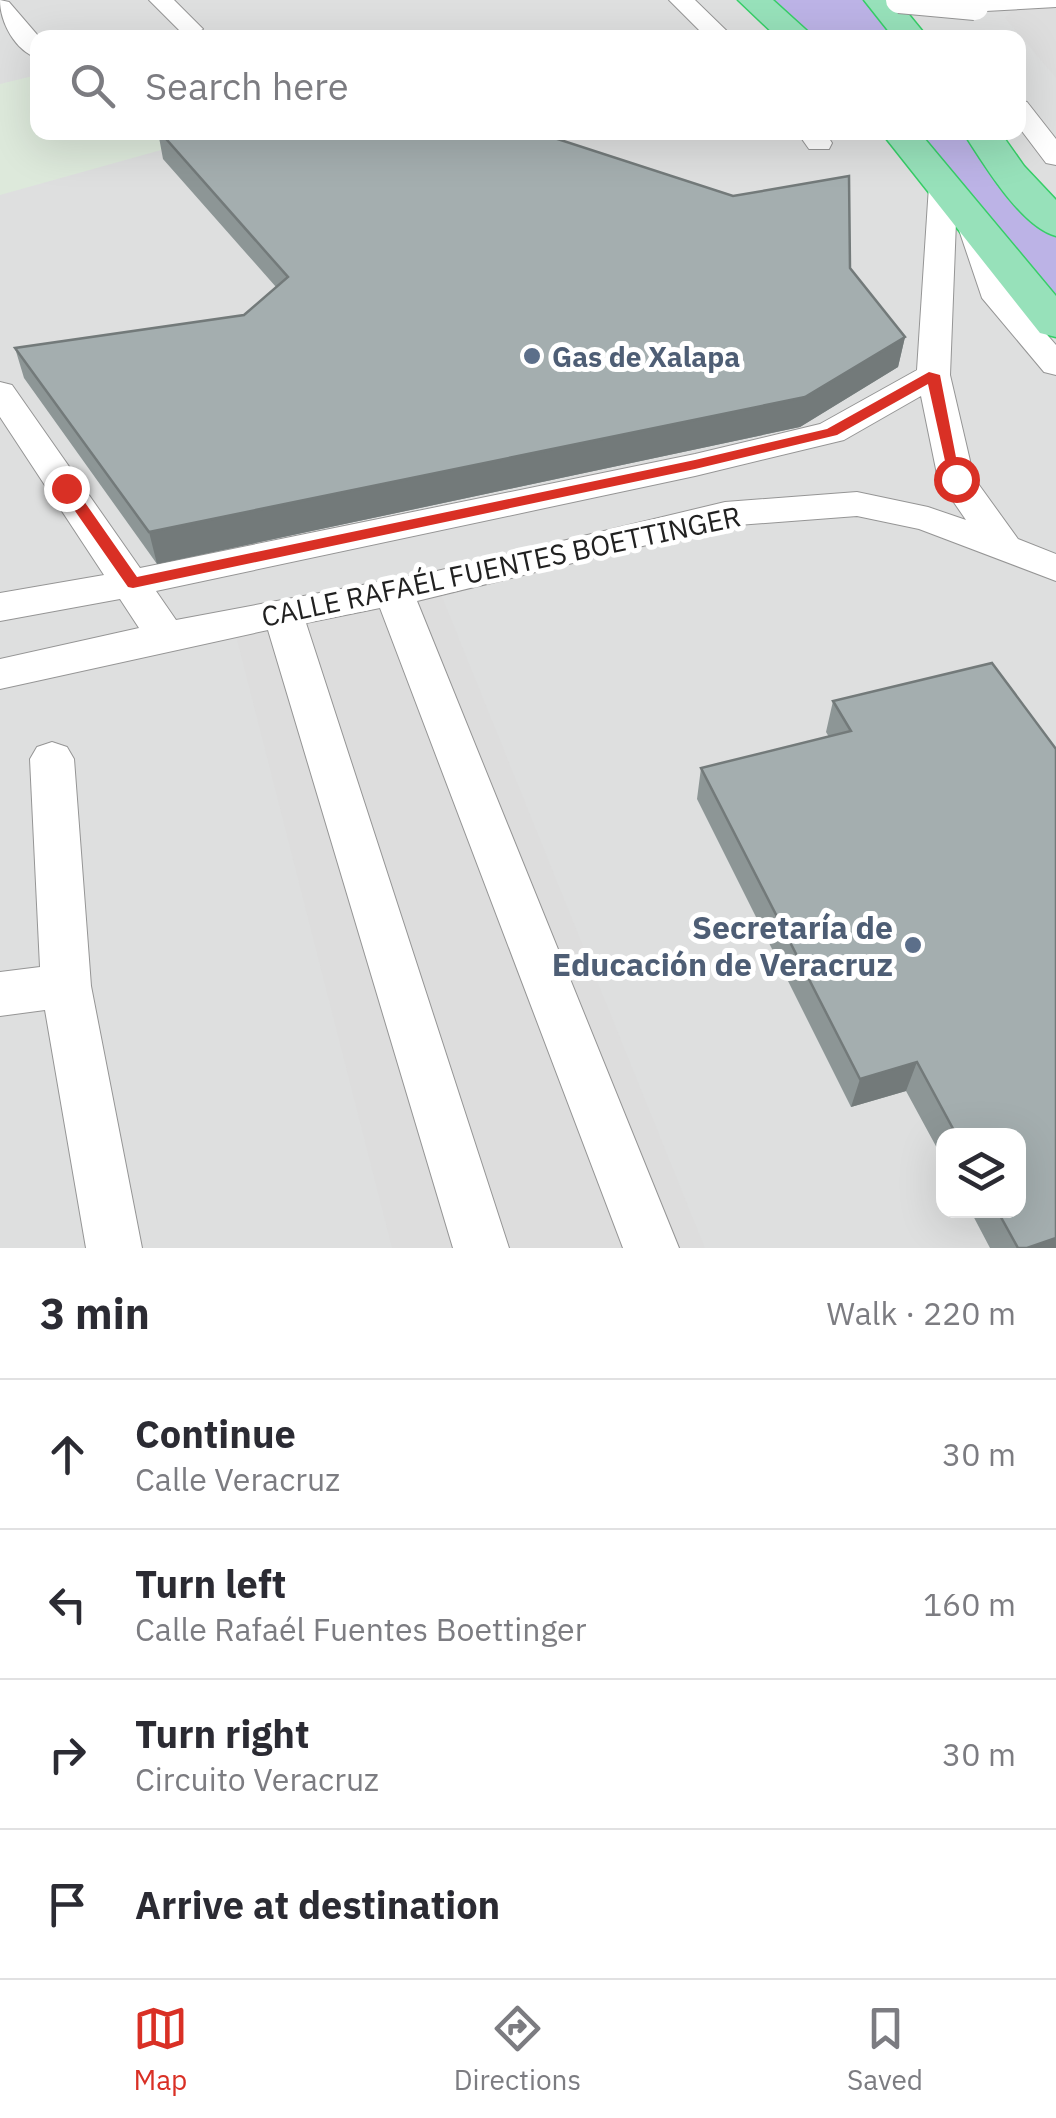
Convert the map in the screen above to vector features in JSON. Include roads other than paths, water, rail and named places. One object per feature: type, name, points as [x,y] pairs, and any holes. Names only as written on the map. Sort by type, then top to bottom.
[{"type":"highway","points":[[754,0],[790,30]]},
{"type":"highway","points":[[880,0],[905,30]]},
{"type":"highway","points":[[906,140],[1056,324]]},
{"type":"highway","points":[[987,140],[1010,174],[1056,224]]},
{"type":"highway","points":[[1010,174],[1056,202]]},
{"type":"street","points":[[30,0],[1,7],[30,41]]},
{"type":"street","points":[[161,0],[192,28]]},
{"type":"street","points":[[681,0],[713,30]]},
{"type":"street","points":[[899,0],[967,16],[1056,0]]},
{"type":"street","points":[[941,0],[967,16]]},
{"type":"street","points":[[1026,118],[1056,156]]},
{"type":"street","points":[[956,202],[998,298],[1056,365]]},
{"type":"street","points":[[956,202],[934,375],[956,479],[1002,544]]},
{"type":"street","points":[[0,607],[133,583],[695,465],[832,432],[934,375]]},
{"type":"street","points":[[0,392],[166,636]]},
{"type":"street","points":[[695,465],[725,514]]},
{"type":"street","name":"CALLE RAFAÉL FUENTES BOETTINGER","points":[[0,674],[166,636],[394,593],[725,514],[856,504],[928,519],[1002,544],[1056,568]]},
{"type":"street","points":[[394,593],[651,1248]]},
{"type":"street","points":[[284,616],[480,1248]]},
{"type":"street","points":[[52,758],[66,986],[114,1248]]},
{"type":"street","points":[[0,994],[66,986]]},
{"type":"place","name":"Gas de Xalapa","points":[[532,356]]},
{"type":"place","name":"Secretaría de Educación de Veracruz","points":[[913,945]]}]
